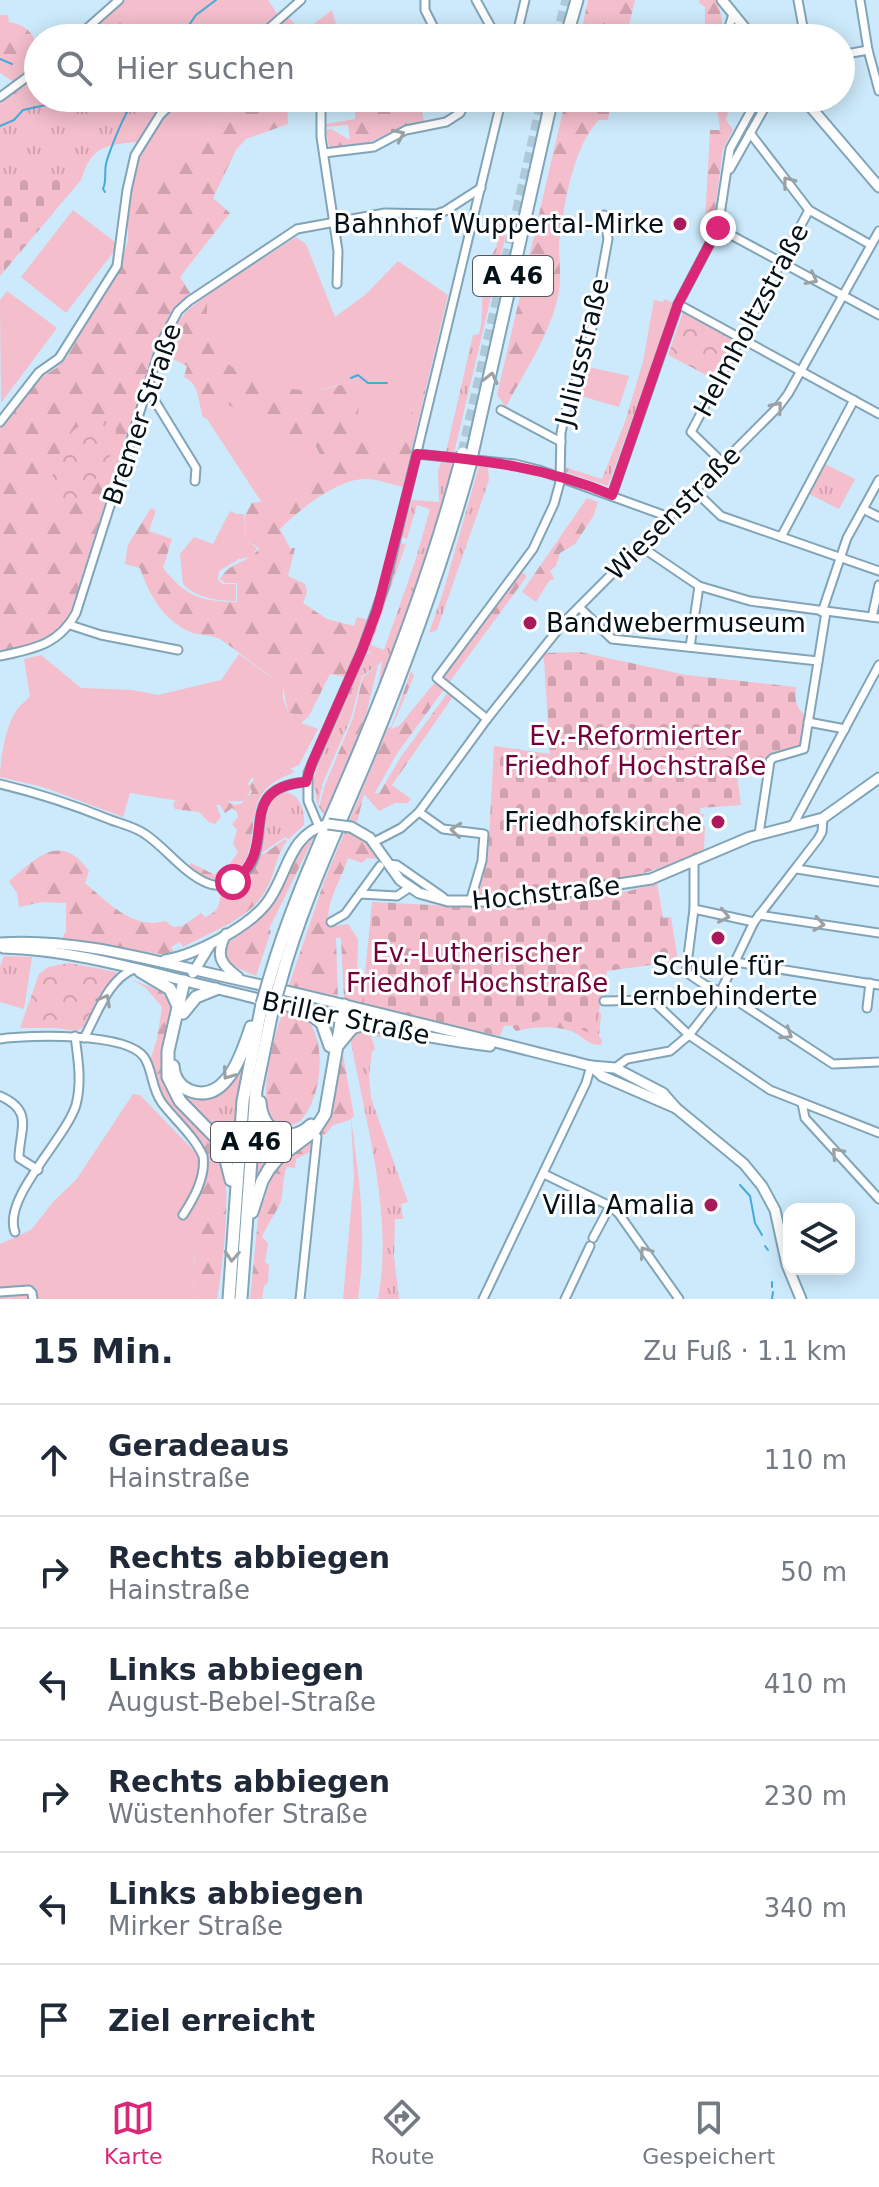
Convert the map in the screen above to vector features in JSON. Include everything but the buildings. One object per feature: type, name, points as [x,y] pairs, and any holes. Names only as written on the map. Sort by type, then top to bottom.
[{"type":"highway","points":[[570,24],[577,0]]},
{"type":"highway","name":"A 46","points":[[229,1299],[243,1101],[265,1002],[423,616],[466,459],[549,112]]},
{"type":"highway","points":[[137,970],[170,989],[180,1011],[174,1074],[184,1088],[203,1093],[218,1088],[229,1075],[265,1002]]},
{"type":"highway","points":[[187,982],[168,1051],[169,1083],[180,1101],[222,1144],[231,1173],[235,1212]]},
{"type":"highway","points":[[180,1011],[196,997],[216,989]]},
{"type":"highway","name":"A 46","points":[[241,1299],[256,1090],[268,1030],[265,1002]]},
{"type":"highway","points":[[302,1008],[322,1023],[335,1047]]},
{"type":"highway","points":[[244,1256],[248,1227],[262,1181],[278,1158],[306,1139],[325,1114],[335,1047],[336,1012]]},
{"type":"highway","points":[[268,1030],[260,1108],[267,1125],[284,1135],[299,1134],[315,1118],[335,1047],[348,1031],[361,1023]]},
{"type":"main road","points":[[722,0],[741,24]]},
{"type":"main road","points":[[815,112],[879,187]]},
{"type":"main road","name":"Hochstraße","points":[[409,888],[426,896],[470,902],[523,900],[632,884],[657,877],[759,834],[823,818],[879,778]]},
{"type":"main road","points":[[162,961],[181,957],[212,942],[262,909],[273,894],[295,847],[319,827],[334,824],[362,831],[374,842],[384,865],[409,888]]},
{"type":"main road","points":[[226,934],[220,946],[219,959],[241,980]]},
{"type":"main road","points":[[187,982],[195,955],[212,942]]},
{"type":"main road","points":[[0,946],[39,947]]},
{"type":"main road","name":"Briller Straße","points":[[39,947],[115,951],[241,980],[361,1023],[450,1040],[510,1047]]},
{"type":"main road","name":"Briller Straße","points":[[39,947],[302,1008],[336,1012],[357,1008],[591,1066],[602,1076],[676,1108]]},
{"type":"main road","points":[[591,1066],[606,1073],[615,1068]]},
{"type":"main road","name":"Briller Straße","points":[[615,1068],[663,1093],[676,1108],[721,1143],[762,1186],[775,1210],[787,1265],[801,1299]]},
{"type":"street","points":[[92,24],[119,0]]},
{"type":"street","points":[[274,24],[301,0]]},
{"type":"street","points":[[425,0],[425,10],[432,24]]},
{"type":"street","points":[[476,0],[489,24]]},
{"type":"street","points":[[519,24],[525,0]]},
{"type":"street","points":[[798,0],[802,24]]},
{"type":"street","points":[[860,0],[879,91]]},
{"type":"street","points":[[730,24],[733,14]]},
{"type":"street","points":[[855,52],[868,50]]},
{"type":"street","points":[[0,97],[24,79]]},
{"type":"street","points":[[0,422],[39,372],[59,358],[117,266],[135,155],[164,112]]},
{"type":"street","points":[[321,112],[338,251],[337,284]]},
{"type":"street","points":[[324,153],[374,147],[406,130],[446,122],[461,112]]},
{"type":"street","points":[[319,827],[310,809],[306,782],[377,610],[499,112]]},
{"type":"street","points":[[612,495],[678,304],[718,228],[730,149],[750,112]]},
{"type":"street","points":[[727,174],[762,112]]},
{"type":"street","points":[[750,133],[809,210],[871,245]]},
{"type":"street","name":"Bremer Straße","points":[[70,625],[169,325],[186,303],[297,229],[385,213],[436,214],[481,188]]},
{"type":"street","name":"Helmholtzstraße","points":[[723,463],[691,432],[809,210]]},
{"type":"street","name":"Juliusstraße","points":[[487,719],[438,676],[533,549],[554,504],[569,396],[590,338],[608,239],[604,215]]},
{"type":"street","points":[[718,228],[879,315]]},
{"type":"street","name":"Wiesenstraße","points":[[374,842],[401,828],[419,812],[533,660],[579,607],[779,406],[879,231]]},
{"type":"street","points":[[678,304],[879,414]]},
{"type":"street","points":[[147,388],[196,468],[195,481]]},
{"type":"street","points":[[781,537],[854,400]]},
{"type":"street","name":"Juliusstraße","points":[[501,410],[561,442]]},
{"type":"street","points":[[417,454],[515,464],[559,476],[654,510],[666,520]]},
{"type":"street","points":[[759,834],[770,761],[802,751],[824,612],[840,558],[879,480]]},
{"type":"street","points":[[695,491],[721,516],[879,571]]},
{"type":"street","points":[[863,509],[879,517]]},
{"type":"street","points":[[640,546],[699,586],[769,605],[876,617],[879,585]]},
{"type":"street","points":[[690,647],[699,586]]},
{"type":"street","points":[[579,607],[612,639],[818,661]]},
{"type":"street","points":[[0,656],[35,649],[55,640],[70,625],[101,635],[178,650]]},
{"type":"street","points":[[793,825],[879,665]]},
{"type":"street","points":[[808,722],[845,729]]},
{"type":"street","points":[[0,784],[42,794],[141,832],[194,875],[216,886],[233,882],[248,866],[257,845],[269,794],[281,786],[306,782]]},
{"type":"street","points":[[419,812],[443,829],[484,834],[482,861],[470,902]]},
{"type":"street","points":[[615,1068],[627,1059],[670,1051],[689,1035],[721,992],[757,919],[821,835],[823,818]]},
{"type":"street","points":[[694,860],[694,909],[686,972],[833,1064],[879,1062]]},
{"type":"street","points":[[331,922],[345,914],[384,865],[397,865],[448,901]]},
{"type":"street","points":[[797,869],[879,882]]},
{"type":"street","points":[[360,894],[397,896],[409,888]]},
{"type":"street","points":[[694,909],[879,933]]},
{"type":"street","points":[[735,962],[875,984],[867,1008]]},
{"type":"street","points":[[15,1232],[12,1220],[14,1208],[65,1128],[76,1105],[80,1081],[80,1037],[115,982],[123,973],[137,970]]},
{"type":"street","points":[[604,1001],[652,1000],[689,1035],[751,1079],[879,1133]]},
{"type":"street","points":[[0,1039],[37,1035],[80,1037],[127,1047],[140,1054],[146,1061],[151,1084],[159,1100],[200,1150],[203,1170],[194,1197],[183,1215]]},
{"type":"street","points":[[483,1299],[544,1174],[591,1066]]},
{"type":"street","points":[[0,1096],[14,1104],[24,1122],[19,1158],[38,1170]]},
{"type":"street","points":[[802,1103],[805,1118],[879,1199]]},
{"type":"street","points":[[300,1299],[317,1137]]},
{"type":"street","points":[[544,1174],[610,1206],[619,1214],[679,1299]]},
{"type":"street","points":[[565,1299],[610,1206]]},
{"type":"street","points":[[0,1292],[29,1290],[33,1299]]},
{"type":"green space","points":[[125,0],[142,0],[128,24],[98,24]]},
{"type":"green space","points":[[142,0],[268,0],[278,15],[266,24],[128,24]]},
{"type":"green space","points":[[588,0],[635,0],[629,24],[583,24]]},
{"type":"green space","points":[[699,0],[715,0],[722,24],[705,24],[705,7]]},
{"type":"green space","points":[[332,10],[336,24],[314,24]]},
{"type":"green space","points":[[0,15],[8,15],[9,22],[24,28],[24,82],[14,82],[0,73]]},
{"type":"green space","points":[[287,16],[295,24],[278,24]]},
{"type":"green space","points":[[24,84],[24,92],[0,105],[0,101]]},
{"type":"green space","points":[[24,92],[24,112],[157,112],[137,142],[108,146],[95,154],[81,180],[0,178],[0,105]]},
{"type":"green space","points":[[168,112],[225,112],[211,127],[192,135],[192,144],[162,177],[128,197],[145,143]]},
{"type":"green space","points":[[225,112],[288,112],[288,124],[246,139],[236,150],[213,198],[230,213],[180,277],[190,293],[170,314],[155,346],[67,623],[36,644],[0,650],[0,418],[34,382],[67,357],[86,324],[100,289],[118,269],[128,241],[128,197],[171,168],[178,153],[192,144],[192,135],[211,127]]},
{"type":"green space","points":[[355,112],[422,112],[425,124],[410,125],[367,143],[329,148],[326,130],[331,129],[350,140],[348,125],[325,127],[325,124],[355,119]]},
{"type":"green space","points":[[563,112],[609,112],[608,120],[599,120],[590,131],[577,158],[562,221],[559,288],[543,339],[506,407],[497,395]]},
{"type":"green space","points":[[718,112],[728,112],[726,120],[733,130],[723,149],[713,225],[704,241],[710,130],[720,130]]},
{"type":"green space","points":[[0,178],[81,180],[0,276]]},
{"type":"green space","points":[[73,210],[119,245],[66,313],[21,277]]},
{"type":"green space","points":[[502,216],[510,217],[454,453],[446,452],[473,335],[479,334],[490,258],[496,248]]},
{"type":"green space","points":[[296,237],[306,244],[335,317],[365,295],[398,261],[448,295],[426,388],[411,413],[400,448],[358,441],[358,413],[364,386],[357,380],[314,390],[269,384],[225,361],[208,338],[208,294]]},
{"type":"green space","points":[[7,291],[57,328],[1,403],[0,300]]},
{"type":"green space","points":[[208,295],[209,338],[229,365],[256,379],[301,389],[325,389],[357,380],[364,386],[358,413],[400,448],[411,413],[426,388],[403,487],[371,479],[343,484],[308,505],[280,529],[290,548],[295,548],[288,576],[305,584],[307,592],[303,603],[327,619],[354,626],[357,617],[369,620],[345,677],[330,674],[309,716],[288,713],[283,686],[223,641],[193,633],[174,622],[153,598],[140,568],[125,564],[128,545],[151,508],[156,510],[149,531],[172,539],[163,568],[172,578],[195,596],[237,602],[237,583],[225,583],[220,579],[259,548],[246,539],[245,516],[252,503],[272,500],[315,466],[319,453],[312,439],[263,433],[257,426],[210,405],[207,419],[203,417],[196,389],[184,377],[187,366],[163,354],[180,320]]},
{"type":"green space","points":[[664,299],[674,303],[652,365],[643,362],[654,300],[663,302]]},
{"type":"green space","points":[[683,312],[735,340],[714,379],[668,355]]},
{"type":"green space","points":[[643,362],[652,365],[608,486],[565,472],[564,467],[602,479],[625,422]]},
{"type":"green space","points":[[584,366],[629,376],[619,407],[574,394]]},
{"type":"green space","points":[[216,398],[258,421],[257,426],[263,433],[312,439],[319,453],[315,466],[272,500],[262,503],[207,419],[210,405]]},
{"type":"green space","points":[[101,419],[112,424],[116,430],[114,444],[99,475],[68,511],[45,492],[68,437],[86,423]]},
{"type":"green space","points":[[441,462],[451,463],[451,471],[424,562],[377,692],[382,662],[362,676],[351,718],[322,785],[318,807],[313,780],[318,764],[366,653],[372,653],[367,651],[387,596],[401,543],[406,544],[371,645],[384,650],[416,559],[430,509],[417,505],[407,539],[402,537],[412,500],[439,502],[438,471]]},
{"type":"green space","points":[[825,464],[855,479],[839,509],[809,494]]},
{"type":"green space","points":[[479,466],[488,466],[489,480],[437,630],[429,633],[444,589]]},
{"type":"green space","points":[[587,498],[598,502],[594,515],[575,544],[560,553],[556,566],[550,571],[554,579],[549,581],[536,602],[522,592]]},
{"type":"green space","points":[[230,511],[244,514],[246,539],[257,548],[252,557],[239,559],[219,571],[218,580],[223,584],[236,584],[236,601],[208,598],[183,584],[180,554],[194,537],[213,544]]},
{"type":"green space","points":[[520,571],[527,576],[448,684],[442,675]]},
{"type":"green space","name":"Ev.-Reformierter Friedhof Hochstraße","points":[[580,652],[686,675],[796,687],[796,702],[805,715],[800,748],[767,757],[767,761],[736,768],[741,805],[700,808],[700,814],[704,814],[704,850],[663,867],[592,885],[545,892],[478,896],[488,858],[494,746],[550,754],[544,659],[541,657],[544,653]]},
{"type":"green space","points":[[239,654],[283,686],[288,713],[309,716],[301,723],[318,729],[299,765],[265,780],[252,778],[245,801],[185,802],[130,793],[123,817],[43,787],[0,777],[9,725],[17,709],[30,696],[24,659],[41,655],[81,688],[132,690],[158,695],[221,680]]},
{"type":"green space","points":[[378,665],[366,715],[325,815],[319,807],[325,785],[353,718],[363,677]]},
{"type":"green space","points":[[411,671],[414,676],[391,729],[399,726],[436,681],[445,688],[396,755],[375,793],[379,794],[400,758],[449,691],[454,695],[392,785],[411,799],[408,803],[395,803],[379,811],[364,794],[357,822],[353,821],[348,832],[368,843],[380,859],[367,858],[362,863],[348,858],[329,910],[329,927],[348,924],[358,939],[357,982],[366,983],[362,1005],[344,1000],[341,938],[336,938],[338,999],[289,985],[325,879],[391,727]]},
{"type":"green space","points":[[291,769],[295,772],[271,785],[260,797],[248,853],[238,871],[223,879],[212,879],[189,865],[191,863],[215,875],[225,871],[238,852],[233,844],[237,830],[232,824],[238,817],[237,812],[232,808],[225,813],[220,805],[216,805],[221,817],[215,824],[199,812],[175,809],[175,801],[241,804],[252,792],[250,786],[256,776]]},
{"type":"green space","points":[[281,792],[292,794],[300,802],[304,825],[289,839],[285,837],[263,852],[260,851],[268,811]]},
{"type":"green space","points":[[314,837],[269,929],[271,931],[256,976],[231,965],[223,955],[224,946],[270,909],[300,850]]},
{"type":"green space","points":[[285,839],[287,841],[268,886],[253,907],[183,947],[180,942],[171,947],[174,952],[161,954],[45,939],[63,938],[66,933],[66,903],[43,902],[19,907],[17,893],[9,881],[49,852],[68,852],[89,871],[85,883],[121,912],[142,922],[165,921],[173,927],[183,926],[201,913],[205,917],[213,913],[219,904],[221,891],[243,881],[260,853],[264,854]]},
{"type":"green space","name":"Ev.-Lutherischer Friedhof Hochstraße","points":[[657,883],[663,918],[671,917],[678,961],[607,971],[594,1036],[557,1016],[528,1024],[504,1026],[500,1036],[362,1005],[372,902],[490,908],[629,891]]},
{"type":"green space","points":[[4,956],[32,957],[24,1009],[0,1002],[0,967]]},
{"type":"green space","points":[[69,963],[117,972],[86,1025],[77,1031],[20,1028],[39,974],[48,967]]},
{"type":"green space","points":[[131,979],[160,991],[174,1006],[164,1073],[203,1121],[220,1149],[224,1163],[224,1244],[217,1299],[193,1299],[197,1196],[206,1164],[162,1101],[150,1061],[162,1007],[146,988]]},
{"type":"green space","points":[[284,1009],[300,1014],[311,1024],[320,1066],[314,1096],[302,1119],[294,1124],[278,1125],[268,1110],[266,1087]]},
{"type":"green space","points":[[599,1012],[601,1045],[592,1044],[564,1029],[543,1027],[516,1031],[509,1023],[520,1017]]},
{"type":"green space","points":[[365,1029],[379,1031],[381,1037],[371,1036],[375,1049],[369,1075],[371,1098],[408,1202],[401,1204],[403,1219],[395,1219],[394,1256],[399,1299],[378,1299],[382,1267],[380,1201],[350,1037]]},
{"type":"green space","points":[[342,1049],[354,1116],[333,1125],[325,1135],[321,1135],[319,1132]]},
{"type":"green space","points":[[244,1054],[230,1159],[221,1137],[180,1094],[175,1083],[216,1093]]},
{"type":"green space","points":[[133,1094],[140,1095],[199,1156],[200,1166],[190,1197],[204,1203],[198,1244],[195,1245],[193,1299],[0,1299],[0,1244],[31,1230],[76,1180]]},
{"type":"green space","points":[[351,1119],[360,1187],[361,1275],[358,1299],[343,1299],[354,1177]]},
{"type":"green space","points":[[260,1122],[277,1138],[296,1139],[263,1169],[255,1184]]},
{"type":"green space","points":[[317,1135],[314,1150],[296,1159],[295,1168],[287,1167],[281,1201],[262,1237],[268,1243],[265,1262],[269,1265],[268,1283],[264,1286],[262,1299],[250,1299],[260,1199],[265,1199],[273,1177],[284,1161]]},
{"type":"waterway","points":[[190,24],[196,15],[216,0]]},
{"type":"waterway","points":[[0,59],[12,64]]},
{"type":"waterway","points":[[0,126],[14,120],[24,110]]},
{"type":"waterway","points":[[105,192],[106,164],[127,112]]},
{"type":"waterway","points":[[351,378],[358,375],[368,383],[387,383]]},
{"type":"waterway","points":[[740,1185],[750,1196],[755,1223],[762,1235]]},
{"type":"waterway","points":[[765,1246],[768,1250]]},
{"type":"waterway","points":[[772,1282],[772,1287]]},
{"type":"waterway","points":[[772,1299],[773,1292]]},
{"type":"tunnel","points":[[561,24],[567,0]]},
{"type":"tunnel","points":[[463,453],[540,112]]},
{"type":"place","name":"Bahnhof Wuppertal-Mirke","points":[[680,224]]},
{"type":"place","name":"Bandwebermuseum","points":[[530,623]]},
{"type":"place","name":"Friedhofskirche","points":[[718,822]]},
{"type":"place","name":"Schule für Lernbehinderte","points":[[718,938]]},
{"type":"place","name":"Villa Amalia","points":[[711,1205]]},
{"type":"route","points":[[233,882],[244,873],[253,858],[269,794],[281,786],[306,782],[377,610],[417,454],[515,464],[612,495],[678,304],[718,228]]}]
